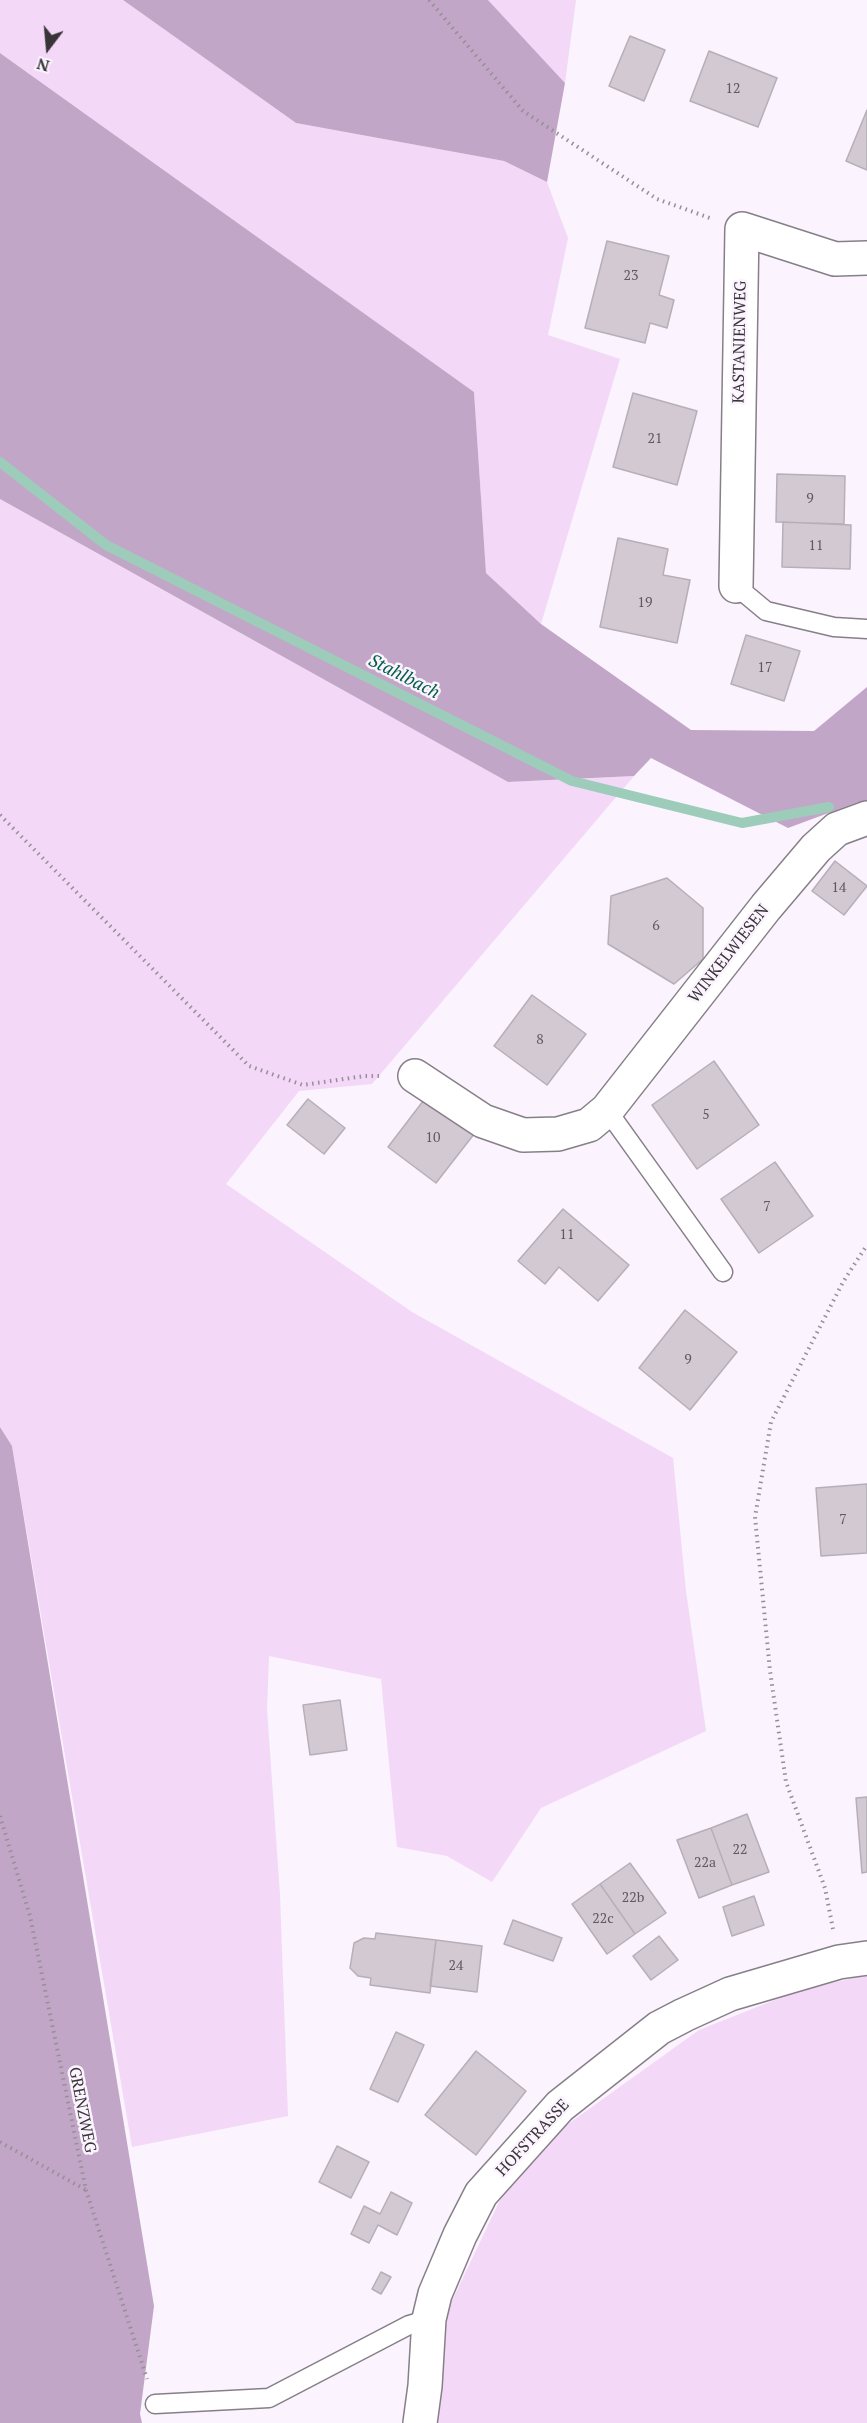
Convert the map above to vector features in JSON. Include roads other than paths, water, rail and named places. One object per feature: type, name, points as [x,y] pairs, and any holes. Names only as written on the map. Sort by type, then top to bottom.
[{"type":"street","name":"KASTANIENWEG","points":[[736,586],[742,229],[835,259],[867,258]]},
{"type":"street","name":"WINKELWIESEN","points":[[415,1076],[483,1120],[523,1135],[558,1134],[589,1125],[607,1110],[766,907],[816,848],[837,829],[867,818]]},
{"type":"street","name":"HOFSTRASSE","points":[[420,2423],[429,2319],[435,2294],[460,2235],[481,2194],[560,2106],[659,2028],[684,2015],[730,1994],[853,1960]]},
{"type":"lane","points":[[736,586],[766,611],[834,627],[867,629]]},
{"type":"lane","points":[[607,1110],[723,1272]]},
{"type":"lane","points":[[155,2404],[269,2398],[409,2325],[429,2319]]},
{"type":"waterway","name":"Stahlbach","points":[[0,462],[106,545],[572,781],[742,823],[829,807]]}]
